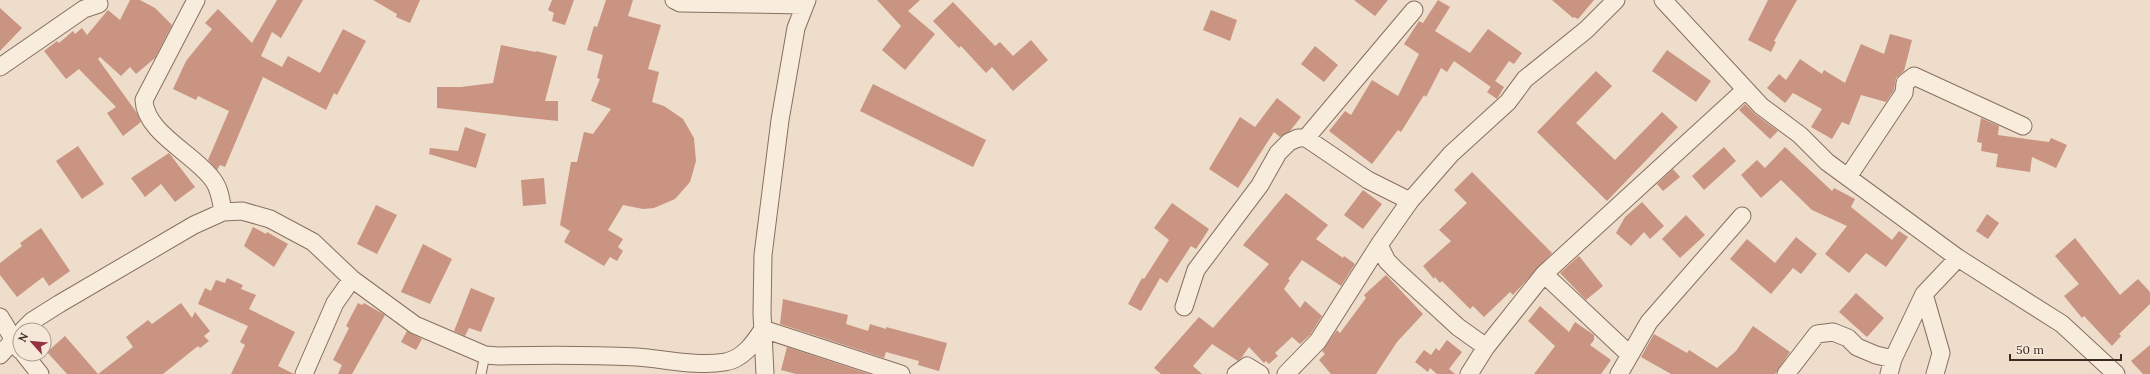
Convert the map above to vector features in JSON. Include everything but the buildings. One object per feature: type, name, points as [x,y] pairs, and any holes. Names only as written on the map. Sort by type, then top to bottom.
[{"type":"street","points":[[196,0],[144,100],[144,108],[169,141],[194,160],[212,179],[218,188],[224,212]]},
{"type":"street","points":[[674,0],[680,3],[806,2],[796,28],[779,128],[763,255],[763,329],[765,374]]},
{"type":"street","points":[[1286,374],[1318,341],[1379,245],[1410,201],[1451,154],[1508,102],[1525,79],[1586,30],[1616,0]]},
{"type":"street","points":[[1670,3],[1745,90],[1761,106],[1800,135],[1827,162],[1958,258],[2062,324],[2116,374]]},
{"type":"street","points":[[0,67],[84,8],[99,4]]},
{"type":"street","points":[[1184,307],[1196,270],[1260,184],[1278,153],[1289,142],[1306,138],[1414,10]]},
{"type":"street","points":[[1848,177],[1904,93],[1905,82],[1914,76],[2022,126]]},
{"type":"street","points":[[1469,374],[1486,347],[1544,274],[1745,90]]},
{"type":"street","points":[[1306,138],[1368,180],[1410,201]]},
{"type":"street","points":[[31,322],[59,304],[194,225],[224,212],[242,211],[270,219],[294,230],[313,242],[352,279],[415,325],[485,355],[587,354],[706,363],[726,362],[739,357],[749,348],[763,329]]},
{"type":"street","points":[[1619,374],[1649,322],[1742,216]]},
{"type":"street","points":[[1379,245],[1386,261],[1458,327],[1486,347]]},
{"type":"street","points":[[1786,374],[1817,334],[1833,332],[1848,338],[1856,347],[1876,355],[1891,366],[1924,294],[1958,258]]},
{"type":"street","points":[[1544,274],[1630,355]]},
{"type":"street","points":[[304,374],[335,303],[352,279]]},
{"type":"street","points":[[1924,294],[1942,353],[1935,374]]},
{"type":"street","points":[[0,317],[12,330]]},
{"type":"street","points":[[763,329],[901,374]]},
{"type":"street","points":[[0,355],[12,344]]},
{"type":"street","points":[[30,362],[40,374]]},
{"type":"street","points":[[1236,374],[1247,366],[1260,374]]},
{"type":"lane","points":[[481,374],[485,355]]}]
